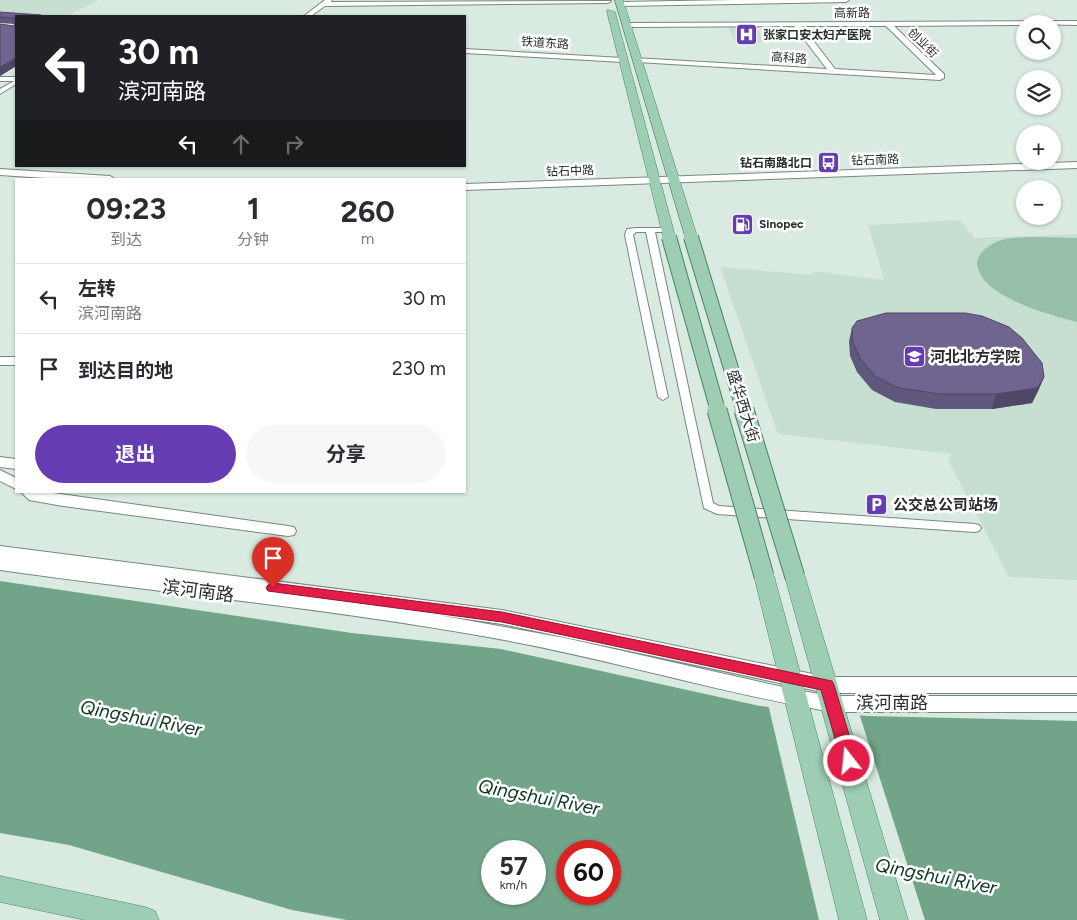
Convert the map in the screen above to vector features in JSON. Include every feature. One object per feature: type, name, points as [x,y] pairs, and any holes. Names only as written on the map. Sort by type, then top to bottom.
[{"type":"main road","points":[[308,15],[326,2],[608,0],[654,178]]},
{"type":"main road","points":[[674,177],[620,2],[846,0]]},
{"type":"main road","name":"高新路","points":[[627,25],[1077,23]]},
{"type":"main road","points":[[798,24],[833,72]]},
{"type":"main road","name":"创业街","points":[[888,24],[941,76],[940,78]]},
{"type":"main road","name":"高科路","points":[[637,60],[940,78]]},
{"type":"main road","points":[[636,111],[653,111]]},
{"type":"main road","name":"钻石南路","points":[[1061,161],[1077,160]]},
{"type":"main road","name":"钻石南路","points":[[674,177],[1016,163]]},
{"type":"main road","name":"钻石南路","points":[[674,177],[1077,165]]},
{"type":"main road","points":[[0,172],[94,178]]},
{"type":"main road","name":"钻石中路","points":[[466,187],[674,177]]},
{"type":"main road","name":"盛华西大街","points":[[674,177],[795,577],[894,920]]},
{"type":"main road","name":"钻石中路","points":[[466,180],[654,178]]},
{"type":"main road","name":"盛华西大街","points":[[654,178],[764,576],[853,920]]},
{"type":"main road","points":[[0,179],[15,180]]},
{"type":"main road","points":[[0,362],[15,362]]},
{"type":"main road","points":[[0,462],[15,464]]},
{"type":"main road","points":[[0,474],[15,483]]},
{"type":"main road","points":[[31,493],[35,496],[63,501],[288,530]]},
{"type":"main road","name":"滨河南路","points":[[0,552],[502,617],[795,694]]},
{"type":"main road","name":"滨河南路","points":[[0,564],[153,586],[371,612],[487,630],[795,694],[831,699],[1077,704]]},
{"type":"main road","name":"滨河南路","points":[[831,699],[1077,685]]},
{"type":"main road","points":[[0,888],[145,920]]},
{"type":"street","name":"铁道东路","points":[[466,51],[623,60]]},
{"type":"street","points":[[0,78],[15,80]]},
{"type":"street","points":[[0,92],[15,81]]},
{"type":"street","points":[[663,397],[629,235],[630,231],[636,230],[668,233]]},
{"type":"street","points":[[650,230],[708,505],[717,510],[975,528]]},
{"type":"shaded area","points":[[0,0],[98,0],[69,15],[0,16]]},
{"type":"shaded area","name":"张家口安太妇产医院","points":[[728,27],[756,27],[766,42],[736,43]]},
{"type":"shaded area","name":"河北北方学院","points":[[960,220],[975,238],[1077,234],[1077,580],[1009,577],[948,460],[952,454],[778,434],[720,267],[812,275],[814,271],[884,280],[868,225]]},
{"type":"shaded area","points":[[1024,237],[1077,238],[1077,322],[1018,303],[1003,295],[990,286],[981,276],[977,264],[977,260],[984,251],[996,242]]},
{"type":"water","name":"Qingshui River","points":[[0,581],[352,633],[501,649],[760,706],[868,716],[1077,721],[1077,920],[347,920],[292,910],[69,845],[0,833]]},
{"type":"pier","points":[[768,704],[859,713],[925,920],[819,920]]},
{"type":"building","points":[[0,12],[41,15],[15,15],[15,19],[0,17]]},
{"type":"building","points":[[15,23],[15,59],[0,67],[0,24],[14,26]]},
{"type":"building","points":[[886,313],[965,313],[982,316],[1009,327],[1022,338],[1042,363],[1044,377],[1037,388],[996,394],[940,394],[899,388],[875,376],[860,358],[853,342],[852,328],[857,321]]},
{"type":"place","name":"张家口安太妇产医院","points":[[747,35]]},
{"type":"place","name":"钻石南路北口","points":[[828,163]]},
{"type":"place","name":"Sinopec","points":[[743,224]]},
{"type":"place","name":"河北北方学院","points":[[914,357]]},
{"type":"place","name":"公交总公司站场","points":[[877,505]]},
{"type":"route","points":[[273,588],[502,617],[827,685],[849,761]]}]
